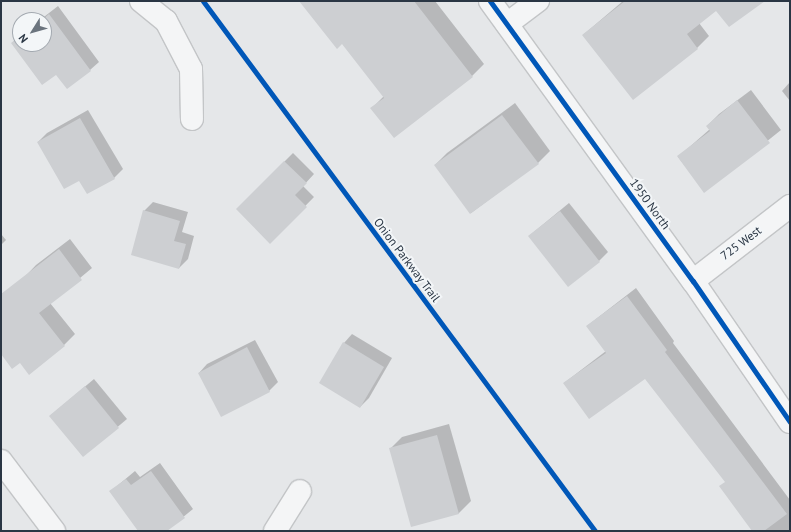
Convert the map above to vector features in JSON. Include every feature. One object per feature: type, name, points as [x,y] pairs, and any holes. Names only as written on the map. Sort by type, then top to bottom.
[{"type":"street","points":[[141,1],[166,21],[191,69],[192,119]]},
{"type":"street","name":"1950 North","points":[[490,1],[693,281],[790,422]]},
{"type":"street","points":[[507,24],[538,1]]},
{"type":"street","name":"725 West","points":[[693,281],[790,206]]},
{"type":"street","points":[[1,461],[54,531]]},
{"type":"street","points":[[275,531],[300,491]]},
{"type":"building","points":[[299,1],[414,1],[473,77],[394,138],[370,108],[384,98],[342,44],[337,49]]},
{"type":"building","points":[[625,1],[765,1],[729,27],[716,11],[687,34],[698,49],[633,100],[582,35]]},
{"type":"building","points":[[52,18],[91,71],[67,89],[56,75],[42,85],[18,52],[52,52]]},
{"type":"building","points":[[737,100],[770,143],[704,193],[677,156],[710,131],[706,126]]},
{"type":"building","points":[[502,115],[539,164],[470,214],[434,165]]},
{"type":"building","points":[[80,118],[115,179],[87,194],[79,181],[64,189],[37,142]]},
{"type":"building","points":[[284,161],[307,183],[295,195],[307,207],[270,244],[236,209]]},
{"type":"building","points":[[143,210],[180,221],[174,241],[186,244],[179,269],[131,255]]},
{"type":"building","points":[[560,211],[600,262],[568,287],[528,236]]},
{"type":"building","points":[[59,249],[82,280],[39,313],[65,346],[29,375],[20,363],[12,369],[1,354],[1,294]]},
{"type":"building","points":[[627,296],[667,350],[665,352],[787,514],[764,531],[752,531],[719,486],[725,482],[645,379],[589,419],[563,383],[606,353],[586,326]]},
{"type":"building","points":[[343,342],[384,367],[360,408],[319,383]]},
{"type":"building","points":[[247,347],[270,392],[221,417],[198,373]]},
{"type":"building","points":[[85,386],[119,428],[83,457],[49,416]]},
{"type":"building","points":[[437,435],[459,514],[411,527],[389,448]]},
{"type":"building","points":[[151,471],[185,518],[167,531],[138,531],[109,491],[126,479],[131,485]]},
{"type":"cycle path","name":"Onion Parkway Trail","points":[[203,1],[595,531]]},
{"type":"cycle path","points":[[490,1],[693,281],[790,422]]}]
